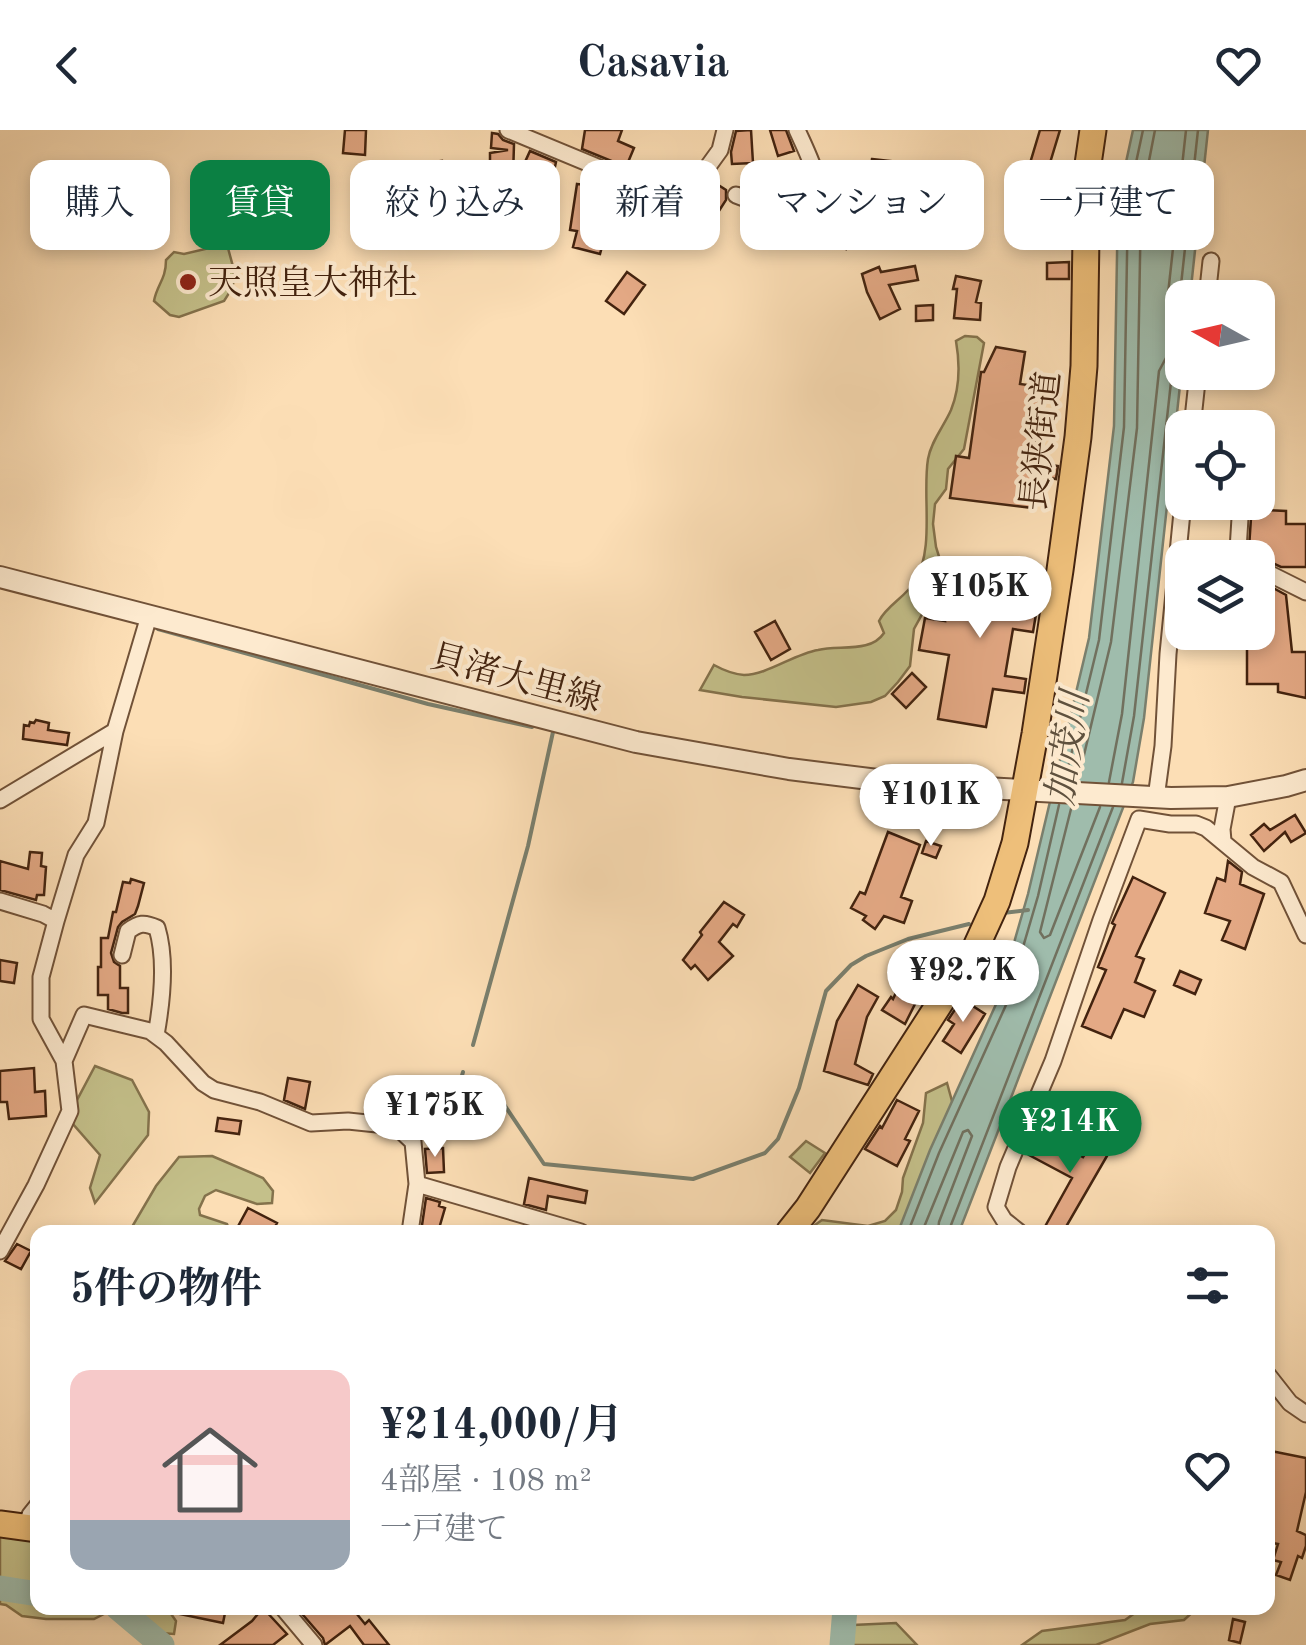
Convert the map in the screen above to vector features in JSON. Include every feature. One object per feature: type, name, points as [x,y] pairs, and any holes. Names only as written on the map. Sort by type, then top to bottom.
[{"type":"main road","name":"長狭街道","points":[[795,1225],[976,947],[1008,871],[1034,792],[1036,734],[1078,437],[1086,320],[1086,171],[1093,130]]},
{"type":"main road","points":[[0,1524],[30,1520]]},
{"type":"street","points":[[508,130],[677,200],[686,197],[720,150],[724,130]]},
{"type":"street","points":[[797,130],[810,160]]},
{"type":"street","points":[[736,196],[740,197]]},
{"type":"street","points":[[1208,280],[1211,261]]},
{"type":"street","points":[[1152,798],[1163,746],[1181,520]]},
{"type":"street","points":[[1275,576],[1306,592]]},
{"type":"street","name":"貝渚大里線","points":[[0,577],[636,742],[702,755],[854,778],[1152,798],[1228,797],[1306,780]]},
{"type":"street","points":[[0,1251],[70,1112],[64,1061],[41,1019],[41,978],[76,855],[96,823],[115,731],[149,616]]},
{"type":"street","points":[[0,800],[115,731]]},
{"type":"street","points":[[1222,841],[1228,797]]},
{"type":"street","points":[[1010,1225],[996,1207],[1008,1166],[1053,1062],[1139,819],[1206,828],[1253,867],[1281,882],[1306,935]]},
{"type":"street","points":[[0,901],[56,921]]},
{"type":"street","points":[[122,954],[128,931],[136,925],[146,922],[158,928],[162,943],[161,1003],[156,1036]]},
{"type":"street","points":[[64,1061],[84,1015],[150,1031],[214,1090],[260,1102],[311,1124],[348,1121],[396,1126],[413,1142],[417,1184],[411,1225]]},
{"type":"street","points":[[417,1184],[553,1225]]},
{"type":"street","points":[[1275,1384],[1290,1403],[1306,1414]]},
{"type":"street","points":[[289,1615],[314,1645]]},
{"type":"shaded area","points":[[228,250],[234,275],[224,301],[179,317],[170,315],[154,301],[166,260],[174,252]]},
{"type":"shaded area","points":[[965,336],[977,337],[984,343],[964,449],[948,469],[946,489],[935,504],[933,524],[942,566],[937,587],[914,629],[910,666],[885,696],[836,707],[700,690],[714,665],[736,674],[753,674],[809,652],[871,643],[884,633],[879,621],[911,587],[921,568],[926,538],[928,459],[954,402],[958,376],[956,341]]},
{"type":"shaded area","points":[[95,1066],[132,1080],[149,1112],[148,1135],[95,1203],[90,1188],[100,1155],[73,1124],[76,1102]]},
{"type":"shaded area","points":[[947,1083],[955,1112],[913,1225],[871,1225],[885,1221],[896,1210],[923,1123],[926,1093]]},
{"type":"shaded area","points":[[806,1141],[825,1153],[810,1173],[790,1157]]},
{"type":"shaded area","points":[[212,1156],[263,1178],[273,1191],[272,1203],[257,1204],[216,1190],[205,1196],[200,1215],[227,1225],[133,1225],[179,1157]]},
{"type":"shaded area","points":[[822,1220],[860,1225],[815,1225]]},
{"type":"shaded area","points":[[0,1535],[30,1538],[30,1615],[102,1615],[94,1619],[46,1619],[22,1616],[0,1604]]},
{"type":"shaded area","points":[[137,1615],[172,1615],[176,1621],[174,1634],[160,1633]]},
{"type":"shaded area","points":[[1132,1615],[1189,1615],[1184,1620],[1150,1624],[1096,1645],[1022,1645],[1042,1631],[1125,1620]]},
{"type":"shaded area","points":[[896,1623],[917,1645],[851,1645],[853,1625]]},
{"type":"water","points":[[1133,130],[1208,130],[1205,160],[1126,160]]},
{"type":"water","points":[[1117,250],[1195,250],[1192,280],[1165,280],[1165,390],[1180,390],[1177,410],[1165,410],[1165,520],[1144,718],[1133,782],[962,1225],[901,1225],[997,1002],[1028,894],[1089,638],[1114,426]]},
{"type":"building","points":[[345,130],[366,130],[365,155],[343,153]]},
{"type":"building","points":[[585,130],[622,130],[618,141],[634,148],[629,160],[609,160],[582,149]]},
{"type":"building","points":[[751,130],[753,160],[732,164],[736,131]]},
{"type":"building","points":[[770,130],[786,130],[794,151],[778,156]]},
{"type":"building","points":[[1040,130],[1060,130],[1051,160],[1031,160]]},
{"type":"building","points":[[492,133],[498,134],[514,144],[514,160],[490,160],[490,153],[508,150],[491,148]]},
{"type":"building","points":[[530,151],[551,160],[526,160]]},
{"type":"building","points":[[577,184],[580,184],[580,249],[573,247],[577,231],[570,230]]},
{"type":"building","points":[[720,186],[726,190],[720,209]]},
{"type":"building","points":[[1069,262],[1069,279],[1047,279],[1047,263]]},
{"type":"building","points":[[915,266],[918,280],[889,285],[900,309],[880,319],[862,274],[879,267],[881,272]]},
{"type":"building","points":[[627,272],[645,285],[624,314],[606,301]]},
{"type":"building","points":[[956,276],[981,281],[976,302],[981,303],[980,320],[954,318]]},
{"type":"building","points":[[933,305],[933,320],[916,321],[916,306]]},
{"type":"building","points":[[996,347],[1025,352],[1020,384],[1042,387],[1032,462],[1058,466],[1056,479],[1037,476],[1033,508],[950,498],[956,456],[969,458],[981,372]]},
{"type":"building","points":[[1275,511],[1286,511],[1286,524],[1306,524],[1306,567],[1275,564],[1275,540],[1250,540],[1251,520],[1275,520]]},
{"type":"building","points":[[1043,572],[1033,632],[1013,629],[1005,676],[1026,679],[1024,693],[993,689],[986,727],[938,719],[949,655],[919,650],[925,618],[945,621],[940,590],[947,582]]},
{"type":"building","points":[[1275,589],[1286,595],[1292,652],[1306,652],[1306,698],[1278,692],[1278,684],[1247,684],[1247,650],[1275,650]]},
{"type":"building","points":[[775,621],[790,649],[771,660],[755,632]]},
{"type":"building","points":[[912,673],[926,687],[906,708],[892,694]]},
{"type":"building","points":[[36,720],[49,723],[48,730],[69,733],[67,745],[23,739],[24,725]]},
{"type":"building","points":[[1295,815],[1306,833],[1291,842],[1285,832],[1264,851],[1251,835],[1264,824],[1270,830]]},
{"type":"building","points":[[888,832],[920,845],[901,897],[912,901],[904,923],[884,916],[875,929],[863,920],[866,916],[851,908],[860,892],[865,894]]},
{"type":"building","points":[[926,841],[941,846],[936,858],[922,853]]},
{"type":"building","points":[[30,852],[42,853],[41,866],[46,867],[44,895],[37,895],[36,900],[0,890],[0,861],[28,869]]},
{"type":"building","points":[[1228,861],[1242,872],[1240,884],[1264,894],[1245,949],[1222,940],[1230,921],[1205,913],[1217,878],[1225,881]]},
{"type":"building","points":[[1133,877],[1165,893],[1136,956],[1144,959],[1135,982],[1155,991],[1144,1017],[1124,1009],[1111,1038],[1082,1026],[1106,970],[1098,967],[1115,925],[1112,923]]},
{"type":"building","points":[[131,879],[144,883],[138,906],[135,914],[118,927],[111,953],[120,966],[120,988],[128,988],[128,1013],[122,1013],[108,1009],[108,995],[98,995],[98,967],[101,938],[108,938],[123,882],[130,883]]},
{"type":"building","points":[[724,902],[744,915],[737,927],[733,924],[719,942],[733,956],[708,980],[695,965],[691,969],[683,960]]},
{"type":"building","points":[[0,960],[17,963],[14,983],[0,981]]},
{"type":"building","points":[[1180,971],[1201,980],[1195,994],[1174,985]]},
{"type":"building","points":[[902,980],[922,990],[905,1024],[882,1010],[893,999]]},
{"type":"building","points":[[858,985],[878,997],[867,1017],[855,1064],[873,1074],[868,1085],[824,1071],[837,1021]]},
{"type":"building","points":[[962,999],[985,1014],[961,1053],[943,1041],[954,1024],[948,1020]]},
{"type":"building","points":[[34,1068],[35,1092],[45,1091],[46,1116],[9,1119],[7,1102],[0,1102],[0,1071]]},
{"type":"building","points":[[288,1078],[310,1082],[305,1109],[284,1100]]},
{"type":"building","points":[[897,1100],[919,1111],[897,1166],[865,1149]]},
{"type":"building","points":[[1043,1112],[1057,1119],[1051,1131],[1038,1125]]},
{"type":"building","points":[[218,1118],[241,1121],[239,1134],[216,1131]]},
{"type":"building","points":[[1040,1134],[1083,1157],[1096,1138],[1111,1149],[1067,1225],[1046,1225],[1072,1178],[1029,1155]]},
{"type":"building","points":[[443,1148],[444,1172],[427,1173],[425,1149]]},
{"type":"building","points":[[529,1178],[587,1191],[585,1203],[548,1196],[546,1210],[524,1204]]},
{"type":"building","points":[[426,1198],[440,1202],[439,1206],[445,1208],[440,1225],[422,1225]]},
{"type":"building","points":[[248,1208],[277,1223],[276,1225],[239,1225]]},
{"type":"building","points":[[17,1244],[30,1250],[21,1269],[5,1261]]},
{"type":"building","points":[[1275,1452],[1306,1458],[1306,1492],[1297,1531],[1306,1535],[1306,1546],[1290,1580],[1276,1575],[1281,1562],[1275,1560]]},
{"type":"building","points":[[185,1615],[225,1615],[223,1623]]},
{"type":"building","points":[[257,1615],[269,1615],[287,1634],[273,1645],[220,1645]]},
{"type":"building","points":[[303,1615],[358,1615],[365,1624],[369,1620],[389,1645],[364,1645],[350,1626],[325,1645]]},
{"type":"building","points":[[1233,1619],[1245,1622],[1240,1643],[1229,1640]]},
{"type":"waterway","points":[[158,629],[428,704],[532,727]]},
{"type":"waterway","points":[[473,1045],[528,846],[553,732]]},
{"type":"waterway","points":[[1003,913],[1028,910]]},
{"type":"waterway","points":[[463,1072],[461,1079],[493,1088],[544,1164],[693,1179],[765,1153],[778,1139],[799,1088],[826,991],[851,965],[908,939],[969,924]]},
{"type":"waterway","points":[[0,1588],[30,1593]]},
{"type":"waterway","points":[[126,1615],[162,1645]]},
{"type":"waterway","name":"加茂川","points":[[842,1645],[844,1615]]},
{"type":"place","name":"天照皇大神社","points":[[188,282]]}]
